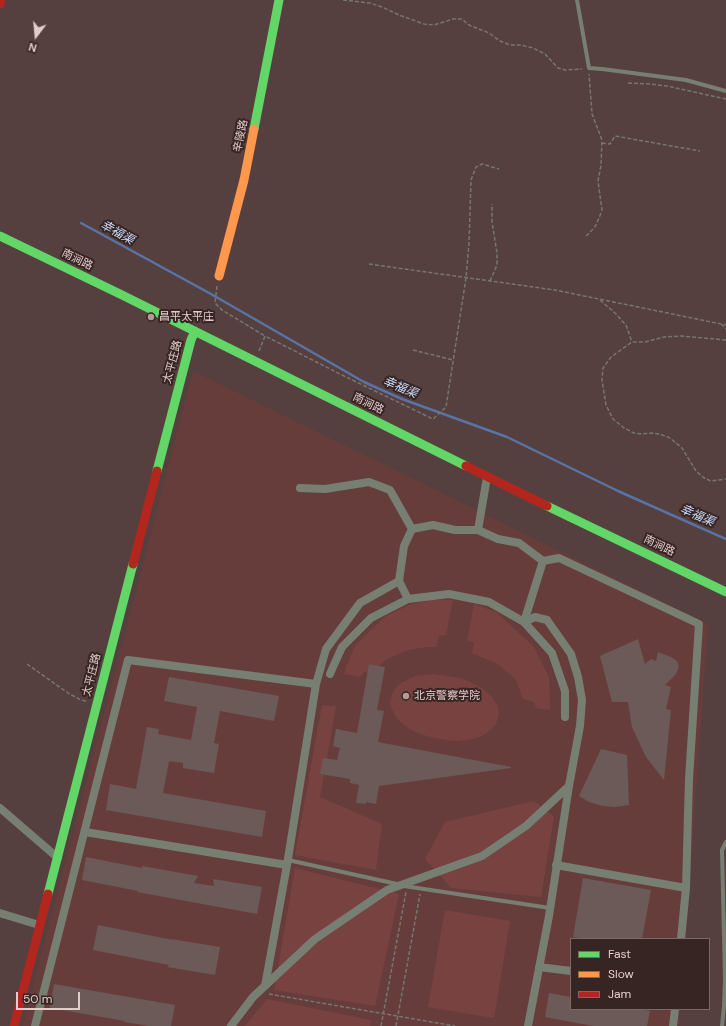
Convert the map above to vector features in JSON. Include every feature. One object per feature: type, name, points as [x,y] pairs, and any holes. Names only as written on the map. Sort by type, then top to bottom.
[{"type":"main road","points":[[0,4],[1,0]]},
{"type":"main road","name":"辛陵路","points":[[219,276],[244,180],[280,0]]},
{"type":"main road","name":"南涧路","points":[[0,236],[120,294],[487,477],[726,592]]},
{"type":"main road","name":"太平庄路","points":[[14,1026],[194,331]]},
{"type":"street","points":[[478,530],[487,477]]},
{"type":"street","points":[[300,488],[325,489],[369,482],[390,490],[412,529]]},
{"type":"street","points":[[412,529],[433,525],[455,530],[478,530],[498,539],[519,543],[543,561],[559,558],[699,624],[689,779],[686,888],[681,938]]},
{"type":"street","points":[[408,599],[399,581],[404,546],[412,529]]},
{"type":"street","points":[[524,622],[543,561]]},
{"type":"street","points":[[262,989],[287,862],[316,684],[326,649],[360,603],[399,581]]},
{"type":"street","points":[[330,674],[342,647],[371,618],[408,599],[448,594],[482,600],[489,602],[524,622],[552,653],[565,690],[565,717]]},
{"type":"street","points":[[524,622],[535,617],[547,620],[571,654],[578,677],[582,700],[580,726],[550,908],[528,1026]]},
{"type":"street","points":[[35,1026],[128,660],[316,684]]},
{"type":"street","points":[[231,1026],[253,997],[315,939],[387,890],[404,886],[482,856],[526,826],[569,786]]},
{"type":"street","points":[[0,808],[58,858]]},
{"type":"street","points":[[85,832],[287,862]]},
{"type":"street","points":[[556,865],[686,888]]},
{"type":"street","points":[[0,913],[39,925]]},
{"type":"street","points":[[539,968],[570,971]]},
{"type":"street","points":[[673,1026],[675,1010]]},
{"type":"lane","points":[[577,0],[589,68],[686,80],[726,91]]},
{"type":"lane","points":[[722,1026],[725,980],[722,850],[726,842]]},
{"type":"lane","points":[[287,862],[404,886],[550,908]]},
{"type":"path","points":[[343,0],[370,3],[424,24],[434,26],[453,19],[462,19],[469,24],[489,33],[500,41],[510,45],[521,45],[533,48],[545,54],[558,68],[565,70],[589,68],[592,114],[602,140],[601,165],[598,181],[602,210],[595,227],[586,236]]},
{"type":"path","points":[[628,83],[667,86],[726,99]]},
{"type":"path","points":[[602,142],[610,144],[615,136],[700,151]]},
{"type":"path","points":[[217,291],[215,303],[222,310],[266,336],[433,419],[446,407],[454,360],[466,278],[469,243],[471,180],[476,167],[482,164],[499,169]]},
{"type":"path","points":[[490,281],[497,265],[498,253],[492,222],[492,204]]},
{"type":"path","points":[[369,264],[555,290],[726,325]]},
{"type":"path","points":[[598,299],[616,314],[626,325],[632,342]]},
{"type":"path","points":[[721,324],[726,329]]},
{"type":"path","points":[[254,361],[266,336]]},
{"type":"path","points":[[726,340],[681,336],[664,337],[645,342],[632,342],[611,357],[603,368],[602,380],[606,405],[613,419],[624,428],[634,433],[660,434],[670,438],[682,448],[696,471],[704,478],[711,481],[726,479]]},
{"type":"path","points":[[413,350],[454,360]]},
{"type":"path","points":[[27,664],[68,693],[79,699],[97,705]]},
{"type":"path","points":[[381,1026],[404,886]]},
{"type":"path","points":[[396,1026],[421,888]]},
{"type":"path","points":[[262,989],[383,1014],[454,1026]]},
{"type":"shaded area","name":"北京警察学院","points":[[193,371],[708,624],[686,938],[570,938],[570,1010],[680,1010],[679,1026],[23,1026]]},
{"type":"shaded area","points":[[431,600],[453,600],[446,635],[439,636],[436,647],[408,650],[387,659],[371,673],[364,672],[360,677],[344,674],[355,646],[386,616],[409,605]]},
{"type":"shaded area","points":[[474,604],[496,612],[534,647],[549,677],[550,710],[536,708],[534,702],[523,699],[516,680],[498,664],[472,653],[474,642],[467,641]]},
{"type":"shaded area","points":[[433,674],[460,678],[468,681],[482,688],[492,697],[498,707],[499,713],[496,724],[491,730],[484,735],[473,739],[457,741],[447,740],[420,734],[408,728],[397,719],[390,703],[392,694],[397,686],[416,676]]},
{"type":"shaded area","points":[[322,705],[336,706],[320,797],[382,824],[376,870],[295,855]]},
{"type":"shaded area","points":[[534,801],[554,816],[541,897],[451,888],[425,859],[445,822]]},
{"type":"shaded area","points":[[295,868],[399,894],[375,1006],[274,990]]},
{"type":"shaded area","points":[[445,910],[510,921],[494,1018],[428,1007]]},
{"type":"shaded area","points":[[267,999],[371,1020],[370,1026],[245,1026]]},
{"type":"building","points":[[638,639],[645,664],[651,659],[656,661],[658,652],[677,661],[679,666],[676,674],[665,685],[671,687],[666,709],[671,710],[664,780],[646,757],[632,727],[628,702],[612,702],[600,656]]},
{"type":"building","points":[[369,664],[385,667],[377,710],[384,711],[378,742],[511,768],[379,786],[376,804],[366,802],[366,804],[356,803],[359,785],[350,783],[350,779],[320,774],[323,758],[337,760],[340,748],[333,746],[336,729],[357,733]]},
{"type":"building","points":[[169,677],[279,696],[274,721],[220,711],[214,743],[219,744],[214,773],[183,768],[183,763],[169,761],[163,793],[266,811],[262,837],[106,810],[110,784],[136,789],[147,727],[159,729],[158,734],[191,740],[197,707],[164,701]]},
{"type":"building","points":[[601,749],[627,755],[629,805],[615,807],[602,806],[589,802],[579,796]]},
{"type":"building","points":[[86,857],[142,868],[142,866],[198,876],[194,883],[214,886],[213,879],[262,887],[257,914],[137,892],[138,891],[82,880]]},
{"type":"building","points":[[583,878],[651,890],[642,938],[573,937]]},
{"type":"building","points":[[98,925],[173,940],[171,939],[220,947],[215,975],[167,967],[169,965],[93,950]]},
{"type":"building","points":[[54,984],[175,1005],[171,1026],[149,1026],[50,1008]]},
{"type":"building","points":[[549,993],[570,997],[570,1010],[650,1011],[647,1026],[593,1026],[545,1017]]},
{"type":"waterway","name":"幸福渠","points":[[81,223],[211,294],[364,382],[402,399],[507,437],[618,491],[726,539]]},
{"type":"traffic: fast","points":[[254,129],[279,0]]},
{"type":"traffic: fast","points":[[0,236],[466,466]]},
{"type":"traffic: fast","points":[[157,471],[191,340],[195,331]]},
{"type":"traffic: fast","points":[[547,506],[726,592]]},
{"type":"traffic: fast","points":[[48,894],[133,564]]},
{"type":"traffic: slow","points":[[219,276],[244,180],[254,129]]},
{"type":"traffic: jam","points":[[0,4],[1,0]]},
{"type":"traffic: jam","points":[[466,466],[547,506]]},
{"type":"traffic: jam","points":[[133,564],[157,471]]},
{"type":"traffic: jam","points":[[14,1026],[48,894]]},
{"type":"place","name":"昌平太平庄","points":[[151,317]]},
{"type":"place","name":"北京警察学院","points":[[406,696]]}]
